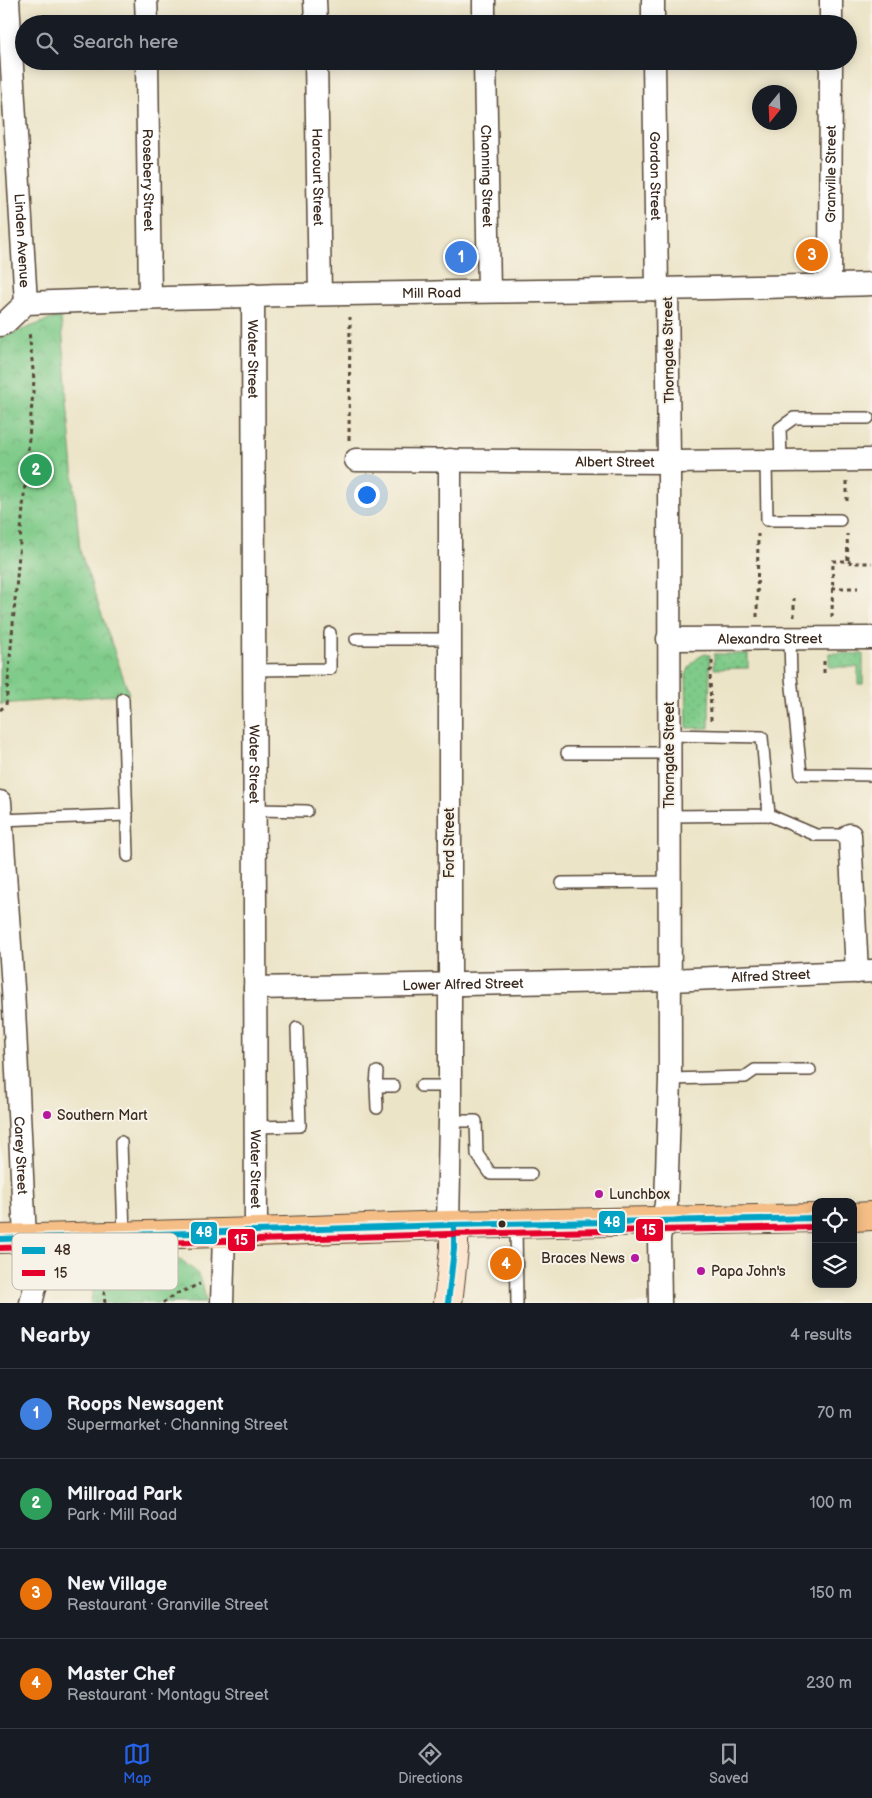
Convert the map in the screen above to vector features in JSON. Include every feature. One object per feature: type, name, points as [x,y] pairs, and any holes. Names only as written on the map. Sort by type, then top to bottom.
[{"type":"main road","points":[[857,1217],[872,1216]]},
{"type":"main road","points":[[178,1239],[224,1233],[451,1225],[812,1218]]},
{"type":"street","name":"Linden Avenue","points":[[8,0],[8,141],[26,303]]},
{"type":"street","points":[[146,0],[147,15]]},
{"type":"street","points":[[315,0],[316,15]]},
{"type":"street","points":[[484,0],[484,15]]},
{"type":"street","points":[[652,0],[653,15]]},
{"type":"street","points":[[831,0],[831,15]]},
{"type":"street","name":"Rosebery Street","points":[[147,70],[150,298]]},
{"type":"street","name":"Harcourt Street","points":[[316,70],[320,294]]},
{"type":"street","name":"Channing Street","points":[[485,70],[489,291]]},
{"type":"street","name":"Gordon Street","points":[[654,70],[662,289]]},
{"type":"street","name":"Granville Street","points":[[830,286],[831,70]]},
{"type":"street","name":"Mill Road","points":[[26,303],[253,295],[872,284]]},
{"type":"street","name":"Thorngate Street","points":[[660,1303],[659,1238],[666,1204],[670,1079],[669,462],[662,289]]},
{"type":"street","name":"Water Street","points":[[253,295],[256,1232]]},
{"type":"street","points":[[0,325],[5,323],[26,303]]},
{"type":"street","name":"Albert Street","points":[[356,460],[669,462],[872,460]]},
{"type":"street","name":"Ford Street","points":[[450,460],[449,984],[451,1225]]},
{"type":"street","name":"Alexandra Street","points":[[668,638],[872,638]]},
{"type":"street","name":"Carey Street","points":[[1,811],[10,1108],[23,1233]]},
{"type":"street","points":[[850,835],[864,971]]},
{"type":"street","name":"Alfred Street","points":[[670,980],[864,971]]},
{"type":"street","name":"Lower Alfred Street","points":[[255,988],[670,980]]},
{"type":"street","points":[[448,1303],[454,1249],[451,1225]]},
{"type":"street","points":[[222,1303],[224,1233]]},
{"type":"street","name":"Carey Street","points":[[30,1290],[31,1303]]},
{"type":"lane","points":[[840,520],[767,520],[773,461],[780,428],[794,418],[868,418]]},
{"type":"lane","points":[[255,670],[330,668],[330,633]]},
{"type":"lane","points":[[356,638],[450,639]]},
{"type":"lane","points":[[790,638],[791,677],[801,774],[872,775]]},
{"type":"lane","points":[[123,699],[128,856]]},
{"type":"lane","points":[[567,753],[669,744],[711,735],[762,737],[770,815]]},
{"type":"lane","points":[[255,810],[307,811]]},
{"type":"lane","points":[[1,811],[126,815]]},
{"type":"lane","points":[[669,816],[770,815],[816,835],[850,835]]},
{"type":"lane","points":[[562,883],[670,882]]},
{"type":"lane","points":[[256,1126],[300,1126],[297,1028]]},
{"type":"lane","points":[[670,1079],[745,1077],[755,1070],[810,1070]]},
{"type":"lane","points":[[377,1108],[376,1086],[378,1072]]},
{"type":"lane","points":[[376,1086],[394,1086]]},
{"type":"lane","points":[[421,1086],[450,1086]]},
{"type":"lane","points":[[450,1121],[476,1121],[477,1154],[492,1174],[531,1174]]},
{"type":"lane","points":[[119,1233],[121,1142]]},
{"type":"lane","points":[[516,1224],[517,1303]]},
{"type":"path","points":[[350,294],[350,442],[357,448],[356,460]]},
{"type":"path","points":[[0,710],[6,705],[34,380],[26,303]]},
{"type":"path","points":[[846,460],[847,506]]},
{"type":"path","points":[[757,638],[758,530]]},
{"type":"path","points":[[847,534],[848,561]]},
{"type":"path","points":[[832,638],[833,561],[872,563]]},
{"type":"path","points":[[832,588],[858,588]]},
{"type":"path","points":[[711,735],[712,638]]},
{"type":"path","points":[[163,1303],[176,1294],[207,1281]]},
{"type":"path","points":[[105,1290],[105,1303]]},
{"type":"green space","points":[[61,317],[80,551],[129,694],[0,704],[0,338]]},
{"type":"green space","points":[[829,653],[863,654],[863,684],[858,684],[858,667],[829,667]]},
{"type":"green space","points":[[705,654],[710,655],[709,728],[687,728],[686,675],[693,662]]},
{"type":"green space","points":[[714,654],[748,654],[748,668],[714,669]]},
{"type":"green space","points":[[178,1260],[193,1269],[200,1277],[206,1303],[90,1303],[93,1290],[178,1290]]},
{"type":"transit line","name":"48","points":[[178,1233],[448,1225],[812,1218]]},
{"type":"transit line","name":"48","points":[[448,1303],[454,1249],[454,1225]]},
{"type":"transit line","name":"15","points":[[178,1242],[448,1234],[812,1227]]},
{"type":"transit line","name":"48","points":[[0,1239],[12,1239]]},
{"type":"transit line","name":"15","points":[[0,1248],[12,1248]]},
{"type":"place","name":"New Village","points":[[812,255]]},
{"type":"place","name":"Roops Newsagent","points":[[461,257]]},
{"type":"place","name":"Millroad Park","points":[[36,470]]},
{"type":"place","name":"Southern Mart","points":[[47,1115]]},
{"type":"place","name":"Lunchbox","points":[[599,1194]]},
{"type":"place","name":"Braces News","points":[[635,1258]]},
{"type":"place","name":"Master Chef","points":[[506,1264]]},
{"type":"place","name":"Papa John's","points":[[701,1271]]}]
